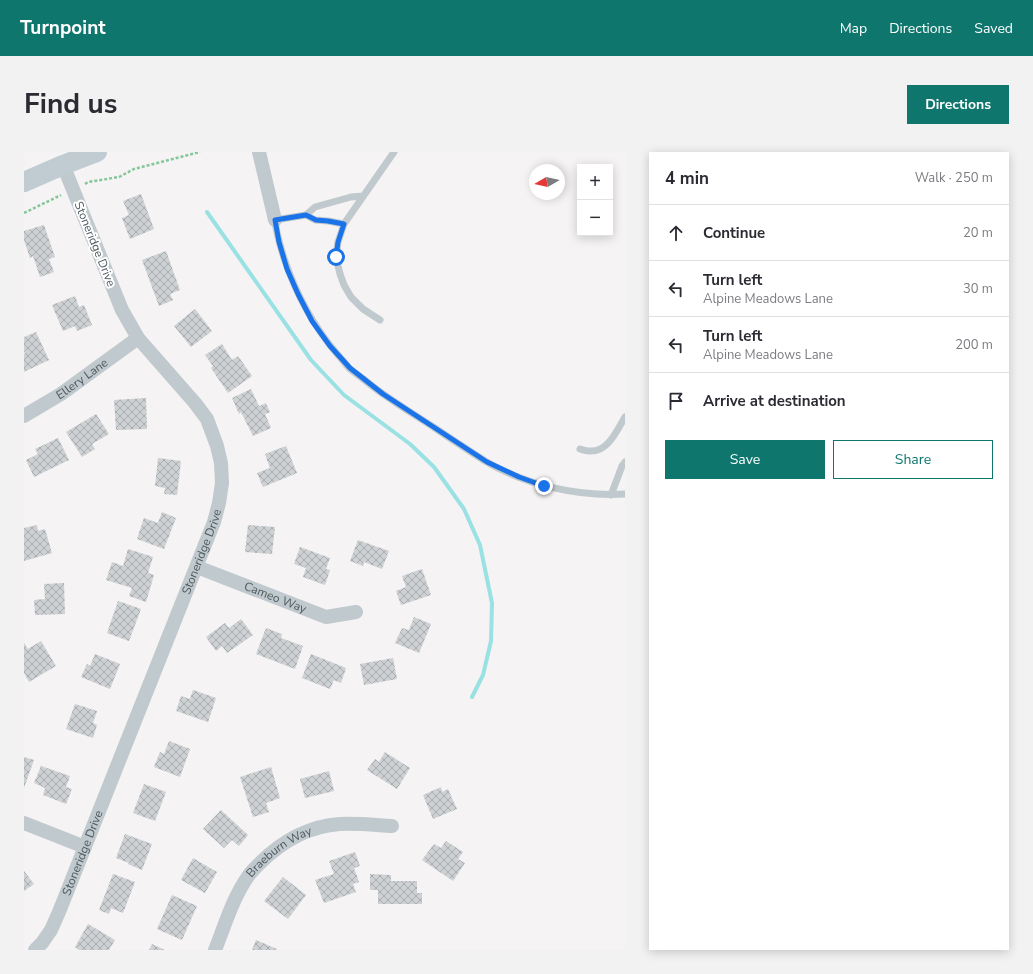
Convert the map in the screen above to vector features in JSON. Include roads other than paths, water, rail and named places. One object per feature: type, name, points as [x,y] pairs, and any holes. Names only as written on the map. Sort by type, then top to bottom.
[{"type":"street","points":[[24,182],[97,152]]},
{"type":"street","points":[[259,152],[275,220]]},
{"type":"street","name":"Stoneridge Drive","points":[[35,950],[51,930],[85,847],[214,522],[222,483],[221,463],[217,446],[206,419],[195,403],[138,338],[122,310],[63,165]]},
{"type":"street","name":"Ellery Lane","points":[[24,416],[61,394],[138,338]]},
{"type":"street","name":"Cameo Way","points":[[197,567],[326,617],[356,612]]},
{"type":"street","points":[[24,823],[85,847]]},
{"type":"street","name":"Braeburn Way","points":[[215,950],[238,892],[250,873],[281,845],[300,834],[321,827],[341,824],[392,826]]},
{"type":"lane","points":[[380,320],[363,309],[351,297],[344,285],[336,257],[338,242],[344,224],[394,152]]},
{"type":"lane","points":[[363,196],[351,196],[315,207],[306,215],[275,220],[279,242],[287,269],[312,321],[330,346],[350,368],[383,394],[487,462],[519,477],[544,486],[593,494],[625,494]]},
{"type":"lane","points":[[306,215],[316,220],[344,224]]},
{"type":"lane","points":[[580,449],[590,452],[600,450],[606,446],[625,417]]},
{"type":"lane","points":[[611,495],[625,462]]},
{"type":"waterway","points":[[207,212],[311,360],[344,395],[410,444],[434,467],[464,509],[480,545],[492,603],[491,641],[483,675],[472,697]]}]
